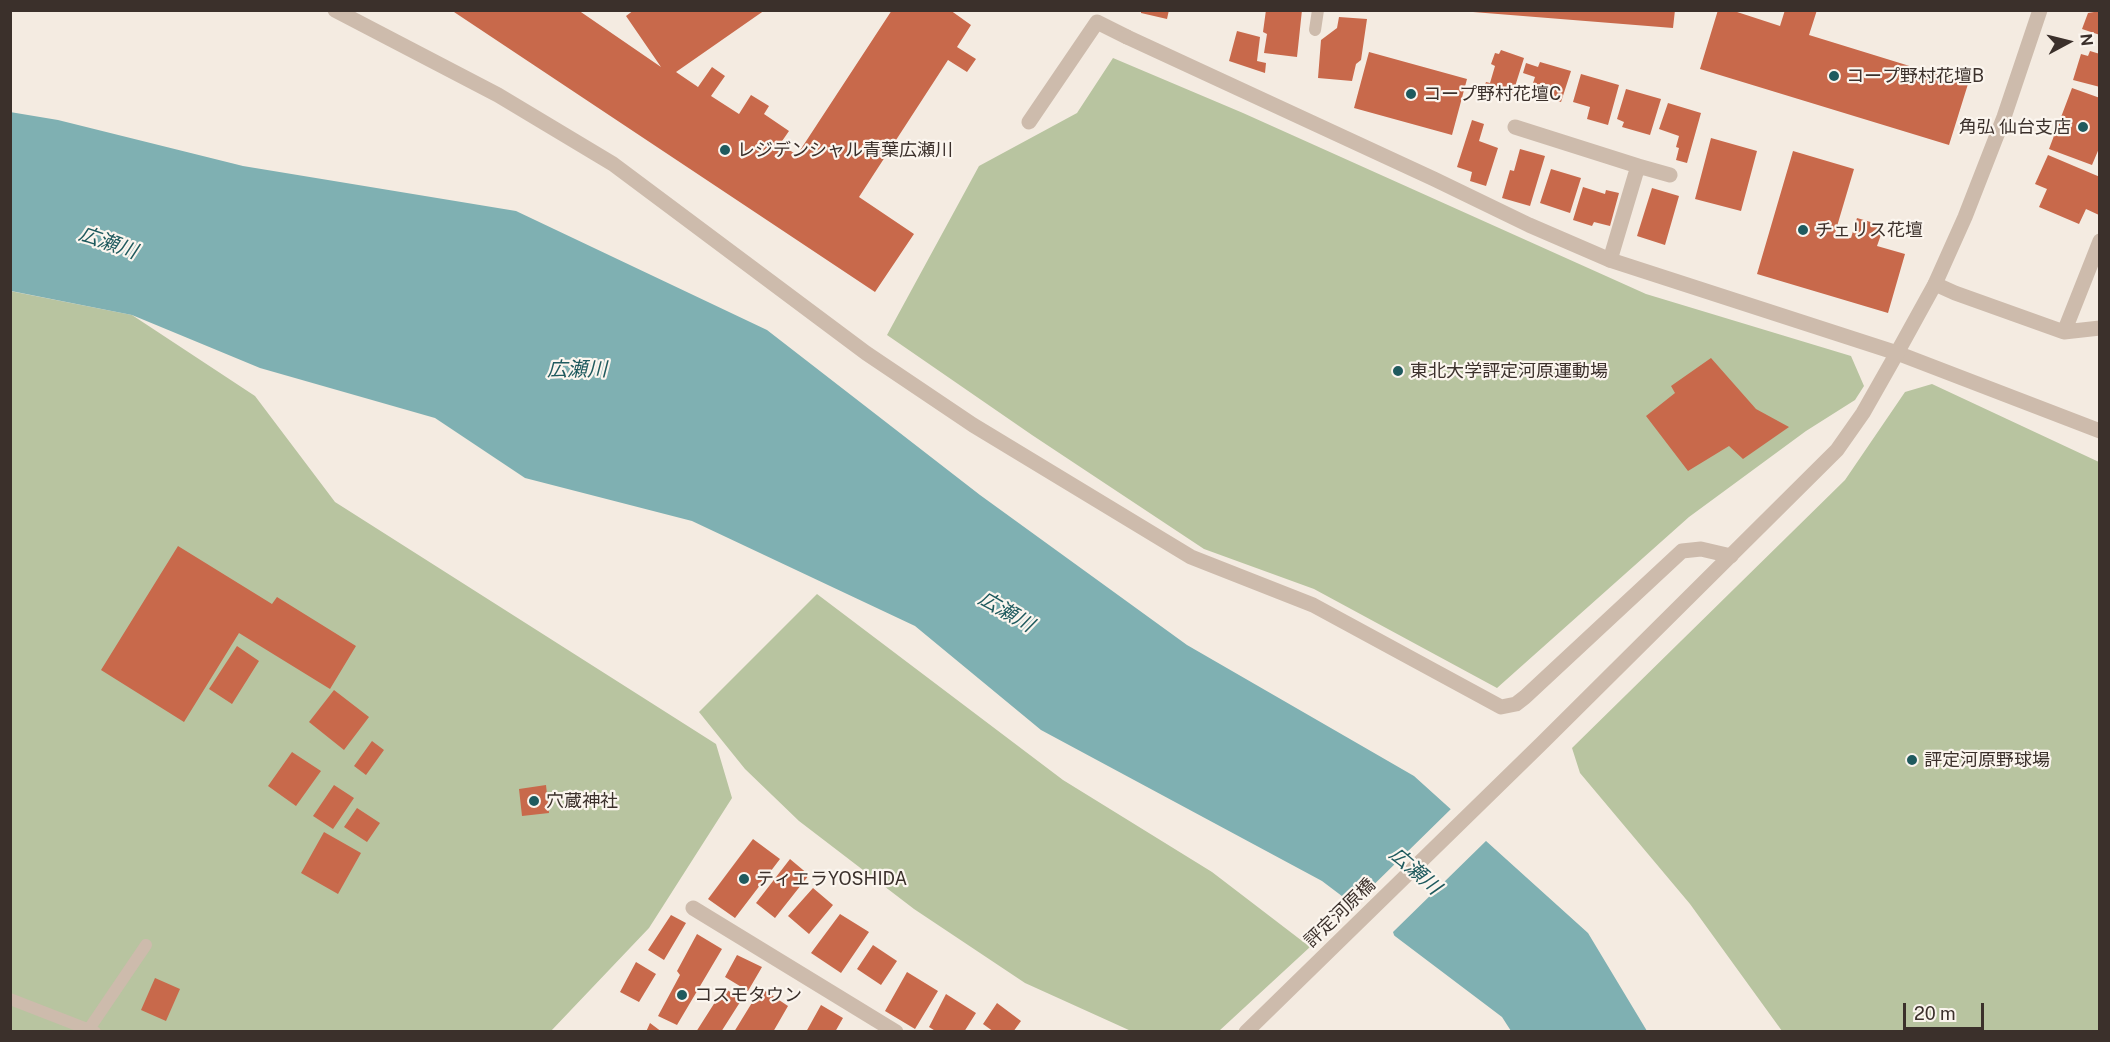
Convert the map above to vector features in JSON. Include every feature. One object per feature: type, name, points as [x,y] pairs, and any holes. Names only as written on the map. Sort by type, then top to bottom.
[{"type":"street","points":[[335,10],[498,95],[613,164],[866,353],[973,425],[1191,557],[1313,605],[1501,707],[1516,704],[1525,697],[1682,551],[1701,549],[1731,556]]},
{"type":"street","name":"評定河原橋","points":[[1246,1032],[1837,450],[1898,353],[1935,284],[1965,217],[2004,117],[2040,10]]},
{"type":"street","points":[[1029,122],[1097,22],[1529,225],[1610,260],[1898,353],[2100,431]]},
{"type":"street","points":[[1515,127],[1670,175]]},
{"type":"street","points":[[1610,260],[1638,166]]},
{"type":"street","points":[[2064,332],[2100,241]]},
{"type":"street","points":[[1935,284],[1954,294],[2064,332],[2100,328]]},
{"type":"street","points":[[693,908],[897,1032]]},
{"type":"lane","points":[[1315,30],[1318,10]]},
{"type":"lane","points":[[10,999],[92,1030],[146,945]]},
{"type":"green space","name":"東北大学評定河原運動場","points":[[1113,58],[1243,113],[1646,294],[1851,356],[1864,386],[1855,400],[1806,431],[1689,517],[1497,688],[1314,589],[1204,549],[887,335],[979,166],[1077,113]]},
{"type":"green space","points":[[10,291],[132,315],[255,396],[335,502],[716,744],[732,798],[649,928],[551,1031],[11,1031]]},
{"type":"green space","name":"評定河原野球場","points":[[1932,384],[2099,462],[2099,1031],[1782,1031],[1690,904],[1580,773],[1572,748],[1845,480],[1905,392]]},
{"type":"green space","points":[[817,594],[1063,780],[1212,872],[1310,947],[1219,1031],[1131,1031],[1025,983],[914,909],[799,821],[745,769],[699,712]]},
{"type":"water","name":"広瀬川","points":[[10,112],[58,120],[243,166],[516,211],[767,330],[980,495],[1187,645],[1414,776],[1588,933],[1647,1031],[1511,1031],[1502,1017],[1322,881],[1041,730],[915,626],[692,521],[525,478],[435,418],[260,368],[132,315],[11,291]]},
{"type":"pier","points":[[1453,807],[1488,839],[1393,932],[1396,941],[1351,907]]},
{"type":"building","name":"レジデンシャル青葉広瀬川","points":[[451,10],[578,10],[661,67],[626,16],[634,10],[765,10],[676,72],[698,87],[712,67],[725,76],[711,96],[739,114],[751,95],[769,106],[764,114],[789,131],[780,144],[797,155],[892,10],[950,10],[971,25],[957,47],[976,59],[967,72],[948,60],[859,197],[914,234],[875,292]]},
{"type":"building","points":[[1141,10],[1169,10],[1167,19],[1141,13]]},
{"type":"building","points":[[1266,10],[1302,10],[1297,57],[1264,53],[1267,34],[1263,32]]},
{"type":"building","points":[[1473,10],[1675,10],[1673,28],[1473,12]]},
{"type":"building","name":"コープ野村花壇B","points":[[1718,10],[1731,10],[1780,26],[1785,10],[1817,10],[1809,35],[1968,84],[1949,145],[1700,69]]},
{"type":"building","points":[[2100,11],[2100,35],[2082,29],[2088,13]]},
{"type":"building","points":[[1339,17],[1367,19],[1361,60],[1356,64],[1352,81],[1318,78],[1321,40],[1337,28]]},
{"type":"building","points":[[1237,31],[1260,37],[1257,61],[1266,63],[1265,73],[1229,61]]},
{"type":"building","points":[[1501,50],[1524,58],[1512,96],[1494,91],[1491,101],[1480,98],[1486,82],[1490,83],[1495,66],[1491,64],[1495,53],[1499,54]]},
{"type":"building","points":[[2090,51],[2100,54],[2100,87],[2073,80],[2081,54],[2088,56]]},
{"type":"building","name":"コープ野村花壇C","points":[[1369,52],[1467,79],[1452,135],[1354,108]]},
{"type":"building","points":[[1540,62],[1571,71],[1561,102],[1530,92],[1535,77],[1523,73],[1526,63],[1538,67]]},
{"type":"building","points":[[1581,74],[1619,85],[1608,125],[1587,119],[1590,107],[1573,102]]},
{"type":"building","points":[[2072,88],[2100,98],[2100,146],[2092,165],[2049,149]]},
{"type":"building","points":[[1626,89],[1661,99],[1650,135],[1622,127],[1624,122],[1617,119]]},
{"type":"building","points":[[1668,103],[1701,113],[1687,163],[1676,160],[1679,136],[1659,129]]},
{"type":"building","points":[[1472,120],[1484,124],[1479,141],[1498,148],[1486,186],[1470,181],[1472,172],[1457,167]]},
{"type":"building","points":[[1711,138],[1757,151],[1741,211],[1695,199]]},
{"type":"building","points":[[1520,149],[1545,156],[1530,206],[1502,198],[1510,170],[1514,171]]},
{"type":"building","name":"チェリス花壇","points":[[1793,151],[1854,169],[1835,233],[1851,238],[1857,218],[1884,226],[1877,246],[1905,254],[1888,313],[1757,274]]},
{"type":"building","points":[[2048,155],[2100,177],[2099,215],[2086,209],[2079,224],[2039,207],[2047,189],[2035,184]]},
{"type":"building","points":[[1551,169],[1581,178],[1570,213],[1540,203]]},
{"type":"building","points":[[1583,187],[1605,194],[1606,190],[1619,193],[1610,226],[1594,222],[1592,226],[1573,220]]},
{"type":"building","points":[[1652,188],[1679,196],[1665,245],[1637,236]]},
{"type":"building","points":[[1711,358],[1756,409],[1789,427],[1743,459],[1729,446],[1688,471],[1646,416],[1675,393],[1671,386]]},
{"type":"building","points":[[178,546],[272,604],[277,597],[356,646],[330,689],[239,633],[184,722],[101,670]]},
{"type":"building","points":[[237,646],[259,661],[232,704],[209,689]]},
{"type":"building","points":[[334,690],[369,717],[344,750],[309,722]]},
{"type":"building","points":[[372,741],[384,750],[366,775],[354,766]]},
{"type":"building","points":[[292,752],[321,771],[296,806],[268,786]]},
{"type":"building","points":[[334,785],[354,798],[333,829],[313,816]]},
{"type":"building","name":"穴蔵神社","points":[[546,785],[549,813],[522,816],[519,789]]},
{"type":"building","points":[[357,808],[380,823],[367,842],[344,827]]},
{"type":"building","points":[[324,832],[361,853],[338,894],[301,873]]},
{"type":"building","name":"ティエラYOSHIDA","points":[[753,839],[780,859],[735,918],[708,899]]},
{"type":"building","points":[[790,859],[809,875],[775,918],[756,903]]},
{"type":"building","points":[[813,888],[833,905],[809,934],[788,916]]},
{"type":"building","points":[[840,914],[869,932],[841,973],[811,953]]},
{"type":"building","points":[[671,915],[686,923],[664,960],[648,950]]},
{"type":"building","name":"コスモタウン","points":[[697,934],[722,949],[677,1025],[658,1016],[680,975],[677,971]]},
{"type":"building","points":[[873,945],[897,961],[881,985],[857,969]]},
{"type":"building","points":[[737,955],[762,967],[748,991],[725,977]]},
{"type":"building","points":[[636,962],[656,974],[639,1002],[620,992]]},
{"type":"building","points":[[907,972],[938,991],[915,1029],[885,1011]]},
{"type":"building","points":[[155,978],[180,989],[166,1021],[141,1010]]},
{"type":"building","points":[[724,988],[742,999],[721,1032],[696,1032]]},
{"type":"building","points":[[761,988],[788,1006],[773,1032],[734,1032]]},
{"type":"building","points":[[946,994],[976,1013],[964,1032],[937,1032],[929,1027]]},
{"type":"building","points":[[997,1003],[1021,1021],[1013,1032],[994,1032],[983,1024]]},
{"type":"building","points":[[821,1005],[843,1018],[835,1032],[806,1032]]},
{"type":"building","points":[[650,1023],[662,1032],[646,1032]]},
{"type":"place","name":"コープ野村花壇B","points":[[1834,76]]},
{"type":"place","name":"コープ野村花壇C","points":[[1411,94]]},
{"type":"place","name":"角弘 仙台支店","points":[[2083,127]]},
{"type":"place","name":"レジデンシャル青葉広瀬川","points":[[725,150]]},
{"type":"place","name":"チェリス花壇","points":[[1803,230]]},
{"type":"place","name":"東北大学評定河原運動場","points":[[1398,371]]},
{"type":"place","name":"評定河原野球場","points":[[1912,760]]},
{"type":"place","name":"穴蔵神社","points":[[534,801]]},
{"type":"place","name":"ティエラYOSHIDA","points":[[744,879]]},
{"type":"place","name":"コスモタウン","points":[[682,995]]}]
